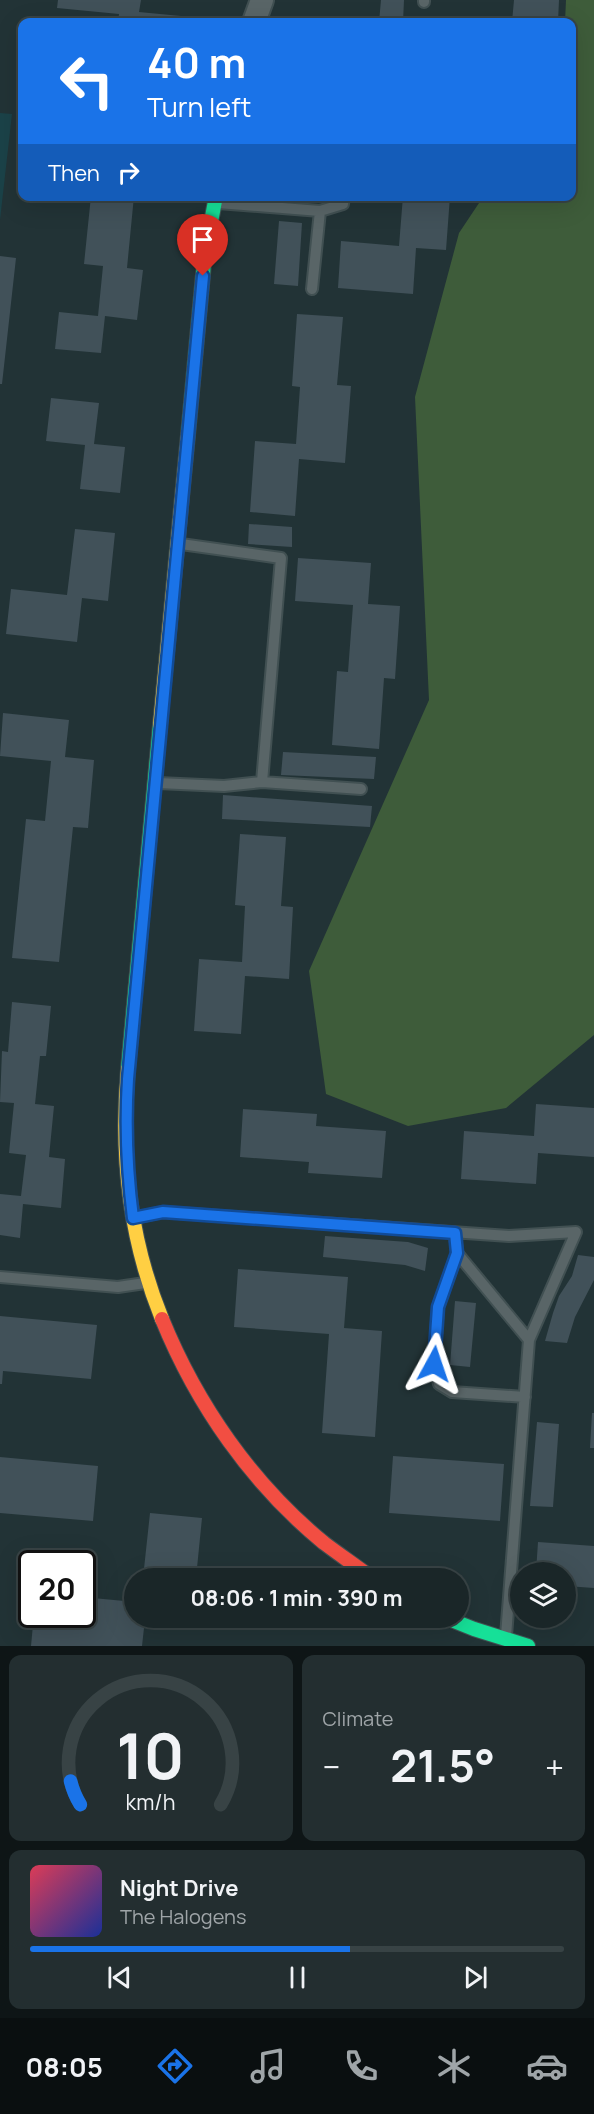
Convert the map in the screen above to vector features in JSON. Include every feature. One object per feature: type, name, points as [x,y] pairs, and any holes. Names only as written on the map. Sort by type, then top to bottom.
[{"type":"street","points":[[255,18],[262,0]]},
{"type":"street","points":[[215,201],[205,253],[154,783],[128,1079],[125,1124],[127,1176],[133,1218],[148,1282],[180,1362],[200,1400],[226,1440],[282,1505],[356,1568]]},
{"type":"street","points":[[469,1626],[528,1646]]},
{"type":"lane","points":[[225,201],[320,211],[343,204],[343,201]]},
{"type":"lane","points":[[312,289],[320,211]]},
{"type":"lane","points":[[178,544],[281,558],[262,783]]},
{"type":"lane","points":[[154,783],[224,786],[262,783],[361,789]]},
{"type":"lane","points":[[133,1218],[163,1212],[509,1236],[576,1232],[529,1340],[505,1640]]},
{"type":"lane","points":[[455,1233],[457,1253],[438,1307],[434,1364],[439,1384],[452,1392],[525,1397]]},
{"type":"lane","points":[[457,1253],[529,1340]]},
{"type":"lane","points":[[0,1276],[118,1287],[148,1282]]},
{"type":"shaded area","points":[[0,113],[12,114],[0,220]]},
{"type":"green space","points":[[566,0],[594,0],[594,1035],[506,1108],[408,1126],[326,1094],[309,971],[429,700],[415,397],[459,233],[480,201],[576,201],[576,18],[565,18]]},
{"type":"building","points":[[58,0],[141,0],[139,12],[181,16],[181,18],[118,18],[119,14],[57,8]]},
{"type":"building","points":[[381,0],[404,0],[403,18],[379,18]]},
{"type":"building","points":[[514,0],[559,0],[558,18],[512,18]]},
{"type":"building","points":[[90,201],[134,201],[127,268],[143,270],[137,320],[105,316],[101,353],[55,349],[59,312],[98,316],[103,266],[84,264]]},
{"type":"building","points":[[403,201],[450,201],[446,250],[416,248],[413,294],[338,288],[341,241],[399,246]]},
{"type":"building","points":[[279,221],[302,223],[298,286],[274,284]]},
{"type":"building","points":[[0,256],[16,258],[2,384],[0,384]]},
{"type":"building","points":[[297,314],[343,317],[337,385],[351,386],[345,463],[299,459],[295,516],[250,512],[255,441],[296,444],[300,387],[292,386]]},
{"type":"building","points":[[51,398],[99,403],[94,444],[125,447],[120,493],[80,489],[85,445],[46,441]]},
{"type":"building","points":[[249,524],[292,527],[292,547],[248,544]]},
{"type":"building","points":[[75,529],[115,533],[108,601],[82,598],[77,642],[6,634],[11,589],[67,595]]},
{"type":"building","points":[[298,558],[371,563],[368,604],[400,606],[395,679],[384,678],[379,749],[332,745],[337,671],[348,672],[353,605],[295,601]]},
{"type":"building","points":[[3,713],[69,720],[65,757],[94,760],[88,828],[73,827],[59,962],[12,958],[26,819],[45,821],[51,761],[0,756]]},
{"type":"building","points":[[283,752],[376,757],[374,779],[281,775]]},
{"type":"building","points":[[223,795],[372,806],[370,827],[222,819]]},
{"type":"building","points":[[240,834],[286,837],[281,906],[293,907],[289,979],[245,976],[241,1034],[194,1031],[199,959],[242,962],[245,906],[235,905]]},
{"type":"building","points":[[12,1002],[51,1006],[46,1056],[40,1056],[35,1104],[54,1106],[49,1157],[65,1159],[61,1208],[23,1204],[20,1238],[0,1235],[0,1194],[21,1196],[26,1155],[9,1153],[14,1103],[0,1102],[2,1051],[8,1052]]},
{"type":"building","points":[[536,1104],[594,1108],[594,1157],[538,1153],[536,1184],[461,1179],[464,1131],[534,1136]]},
{"type":"building","points":[[243,1109],[317,1114],[316,1126],[386,1131],[382,1178],[308,1173],[309,1162],[240,1157]]},
{"type":"building","points":[[325,1236],[408,1242],[428,1248],[425,1271],[405,1265],[323,1257]]},
{"type":"building","points":[[578,1255],[594,1257],[594,1280],[575,1317],[567,1343],[545,1341],[559,1296],[572,1276]]},
{"type":"building","points":[[238,1269],[348,1277],[344,1328],[382,1331],[375,1437],[322,1433],[329,1334],[234,1327]]},
{"type":"building","points":[[455,1301],[476,1303],[470,1367],[450,1365]]},
{"type":"building","points":[[0,1316],[97,1325],[91,1379],[3,1371],[2,1384],[0,1384]]},
{"type":"building","points":[[592,1413],[594,1413],[594,1448],[590,1448]]},
{"type":"building","points":[[537,1422],[559,1424],[553,1507],[530,1506]]},
{"type":"building","points":[[393,1456],[504,1464],[500,1521],[389,1513]]},
{"type":"building","points":[[0,1457],[98,1466],[93,1521],[0,1513]]},
{"type":"building","points":[[150,1513],[202,1518],[197,1568],[144,1568]]},
{"type":"building","points":[[538,1542],[594,1546],[594,1588],[576,1587],[576,1562],[537,1562]]},
{"type":"building","points":[[96,1598],[124,1601],[124,1628],[144,1628],[142,1646],[31,1646],[33,1628],[96,1628]]},
{"type":"traffic: fast","points":[[188,435],[205,253],[215,201]]},
{"type":"traffic: fast","points":[[128,1069],[160,725]]},
{"type":"traffic: fast","points":[[469,1627],[528,1646]]},
{"type":"traffic: slow","points":[[160,725],[188,435]]},
{"type":"traffic: slow","points":[[128,1069],[125,1133],[130,1196],[142,1259],[162,1319]]},
{"type":"traffic: jam","points":[[162,1319],[192,1382],[229,1441],[250,1469],[298,1520],[358,1568]]},
{"type":"route","points":[[203,276],[128,1079],[125,1124],[127,1176],[133,1218],[163,1212],[455,1233],[457,1253],[438,1307],[434,1364]]}]
